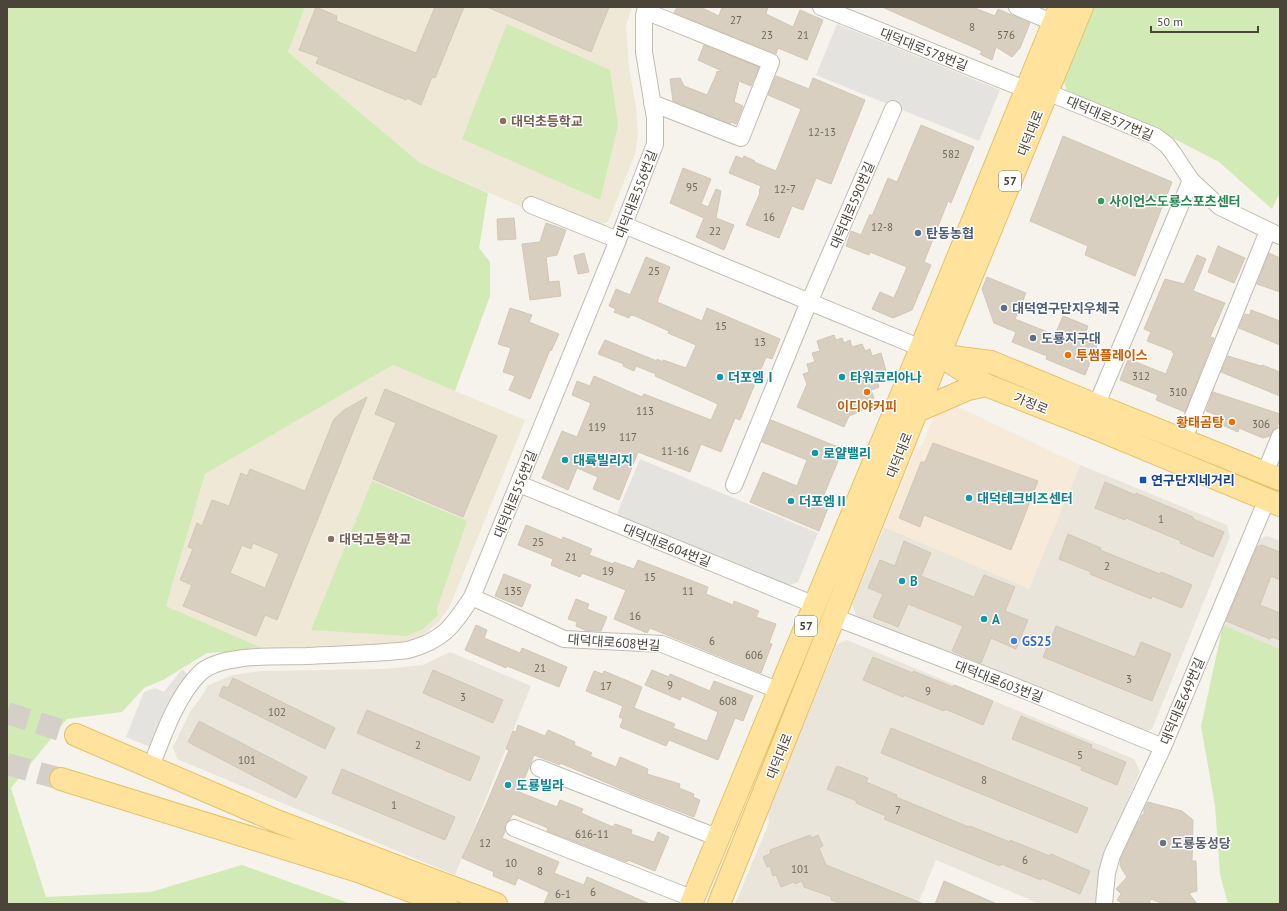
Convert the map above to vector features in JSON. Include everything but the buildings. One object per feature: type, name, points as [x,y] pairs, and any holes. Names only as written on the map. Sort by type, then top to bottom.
[{"type":"main road","name":"대덕대로","points":[[693,901],[815,605],[930,352],[1037,91],[1082,7]]},
{"type":"main road","name":"대덕대로","points":[[1037,91],[1057,15]]},
{"type":"main road","name":"대덕대로","points":[[719,904],[917,411],[930,352]]},
{"type":"main road","name":"가정로","points":[[930,352],[986,385],[1274,502]]},
{"type":"main road","name":"가정로","points":[[930,352],[991,362],[1096,406],[1273,476]]},
{"type":"main road","points":[[917,411],[968,389],[986,385]]},
{"type":"main road","points":[[76,735],[279,822],[496,904]]},
{"type":"main road","points":[[61,779],[358,871],[446,904]]},
{"type":"street","name":"대덕대로578번길","points":[[820,7],[1037,91]]},
{"type":"street","points":[[1017,7],[1057,15]]},
{"type":"street","points":[[646,9],[771,62],[740,138],[652,103]]},
{"type":"street","name":"대덕대로556번길","points":[[150,767],[184,692],[201,672],[213,665],[235,659],[408,650],[420,647],[443,635],[452,626],[472,598],[621,233],[655,144],[655,118],[644,52],[644,15],[646,9]]},
{"type":"street","name":"대덕대로577번길","points":[[1037,91],[1155,136],[1167,145],[1192,180],[1220,207],[1274,233]]},
{"type":"street","name":"대덕대로590번길","points":[[734,485],[810,301],[893,109]]},
{"type":"street","points":[[1096,406],[1192,180]]},
{"type":"street","points":[[531,205],[621,233],[810,301],[930,352]]},
{"type":"street","points":[[1183,441],[1274,233]]},
{"type":"street","name":"가정로","points":[[1273,476],[1280,436]]},
{"type":"street","name":"대덕대로604번길","points":[[519,484],[815,605]]},
{"type":"street","name":"대덕대로649번길","points":[[1104,904],[1107,873],[1112,855],[1163,747],[1274,502]]},
{"type":"street","name":"대덕대로608번길","points":[[472,598],[564,639],[662,644],[780,691]]},
{"type":"street","name":"대덕대로603번길","points":[[834,617],[1024,690],[1163,747]]},
{"type":"street","points":[[539,768],[719,838]]},
{"type":"street","name":"대덕대로","points":[[514,828],[693,901]]},
{"type":"shaded area","name":"대덕초등학교","points":[[305,7],[632,7],[626,25],[629,68],[636,107],[638,134],[635,154],[608,222],[598,225],[529,210],[420,163],[288,52]]},
{"type":"shaded area","points":[[837,24],[1000,90],[979,141],[816,75]]},
{"type":"shaded area","name":"대덕고등학교","points":[[393,365],[525,420],[451,604],[439,622],[422,636],[401,645],[267,650],[166,606],[205,474]]},
{"type":"shaded area","points":[[956,406],[1080,465],[1029,589],[884,527],[916,449],[923,444],[935,413]]},
{"type":"shaded area","points":[[640,459],[818,533],[798,582],[787,586],[616,516]]},
{"type":"shaded area","points":[[1080,465],[1227,525],[1230,537],[1152,729],[1141,735],[857,618],[852,604],[884,527],[1029,588]]},
{"type":"shaded area","points":[[1267,536],[1280,541],[1280,649],[1223,625],[1256,541]]},
{"type":"shaded area","points":[[847,640],[1134,759],[1140,771],[1102,861],[1099,904],[1040,904],[936,860],[918,904],[735,904],[769,823],[768,811],[772,800],[837,644]]},
{"type":"shaded area","points":[[450,652],[531,686],[455,875],[177,759],[173,747],[190,712],[208,685],[233,675],[261,671],[384,669],[423,665]]},
{"type":"shaded area","points":[[182,669],[190,676],[153,748],[126,737],[144,692],[155,688],[164,692]]},
{"type":"green space","points":[[7,7],[305,7],[288,52],[420,163],[488,193],[479,248],[490,262],[490,296],[455,391],[393,365],[205,474],[166,606],[267,650],[207,653],[163,680],[144,688],[122,712],[67,719],[11,788],[46,897],[151,892],[242,865],[351,904],[7,904]]},
{"type":"green space","points":[[1093,7],[1280,7],[1280,192],[1272,209],[1219,162],[1138,120],[1068,94],[1063,79]]},
{"type":"green space","points":[[507,24],[610,70],[618,125],[600,200],[462,139]]},
{"type":"green space","points":[[372,481],[467,521],[437,609],[438,615],[423,629],[407,636],[311,630]]},
{"type":"green space","points":[[1223,625],[1280,649],[1280,904],[1228,904],[1220,874],[1215,806],[1201,726]]},
{"type":"tunnel","points":[[7,713],[76,735]]},
{"type":"tunnel","points":[[7,764],[61,779]]},
{"type":"place","name":"대덕초등학교","points":[[503,121]]},
{"type":"place","name":"사이언스도룡스포츠센터","points":[[1101,201]]},
{"type":"place","name":"탄동농협","points":[[918,233]]},
{"type":"place","name":"대덕연구단지우체국","points":[[1004,308]]},
{"type":"place","name":"도룡지구대","points":[[1033,338]]},
{"type":"place","name":"투썸플레이스","points":[[1068,355]]},
{"type":"place","name":"더포엠Ⅰ","points":[[720,377]]},
{"type":"place","name":"타워코리아나","points":[[842,377]]},
{"type":"place","name":"이디야커피","points":[[867,392]]},
{"type":"place","name":"황태곰탕","points":[[1232,422]]},
{"type":"place","name":"로얄밸리","points":[[815,453]]},
{"type":"place","name":"대륙빌리지","points":[[565,460]]},
{"type":"place","name":"연구단지네거리","points":[[1143,480]]},
{"type":"place","name":"대덕테크비즈센터","points":[[969,498]]},
{"type":"place","name":"더포엠Ⅱ","points":[[791,501]]},
{"type":"place","name":"대덕고등학교","points":[[331,539]]},
{"type":"place","name":"B","points":[[902,581]]},
{"type":"place","name":"A","points":[[984,619]]},
{"type":"place","name":"GS25","points":[[1014,641]]},
{"type":"place","name":"도룡빌라","points":[[508,785]]},
{"type":"place","name":"도룡동성당","points":[[1163,843]]}]
